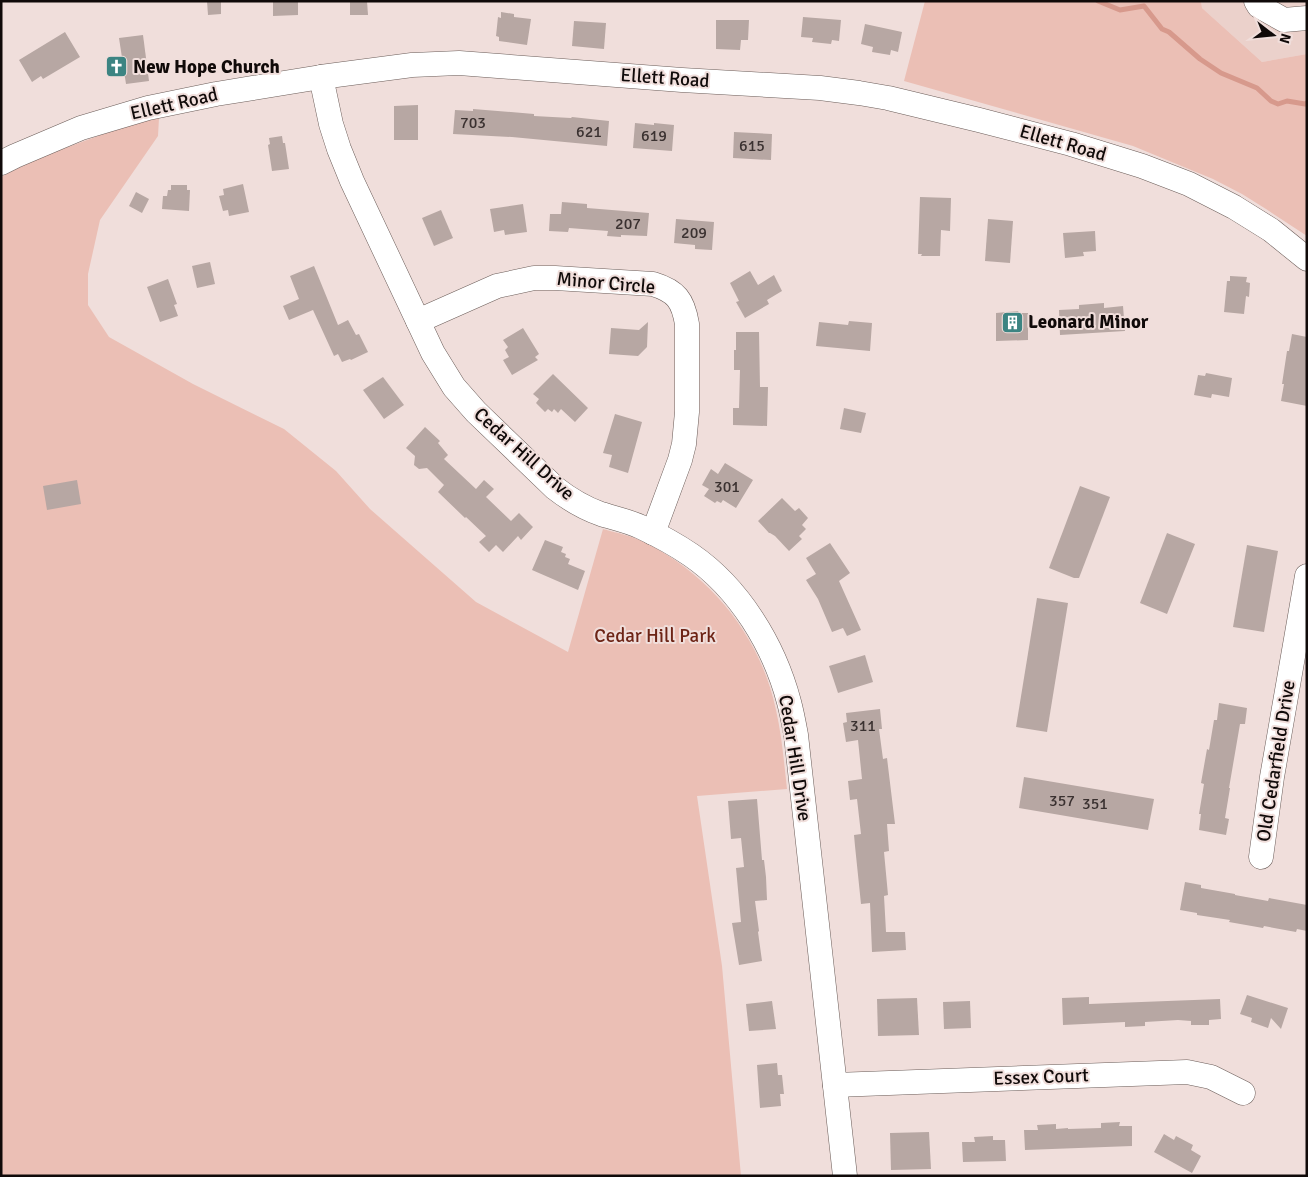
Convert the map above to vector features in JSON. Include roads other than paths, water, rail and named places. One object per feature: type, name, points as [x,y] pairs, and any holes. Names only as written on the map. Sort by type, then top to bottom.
[{"type":"street","points":[[1256,1],[1259,6],[1284,20],[1307,18]]},
{"type":"street","name":"Ellett Road","points":[[1,163],[81,128],[148,108],[216,94],[412,65],[459,63],[682,80],[820,88],[888,98],[1071,144],[1142,166],[1181,181],[1234,207],[1271,230],[1307,259]]},
{"type":"street","name":"Cedar Hill Drive","points":[[321,77],[331,124],[352,181],[433,354],[454,387],[476,412],[566,497],[588,509],[639,526],[677,545],[707,567],[733,594],[759,631],[772,654],[790,703],[796,735],[845,1176]]},
{"type":"street","name":"Minor Circle","points":[[418,321],[497,286],[534,278],[653,284],[673,293],[680,300],[685,311],[687,324],[686,428],[680,460],[653,533]]},
{"type":"street","name":"Old Cedarfield Drive","points":[[1260,857],[1307,576]]},
{"type":"street","name":"Essex Court","points":[[835,1085],[1187,1072],[1211,1078],[1243,1093]]},
{"type":"waterway","points":[[1098,1],[1120,10],[1144,6],[1162,29],[1169,32],[1200,59],[1221,73],[1257,88],[1271,101],[1278,104],[1287,101],[1307,103]]},
{"type":"place","name":"New Hope Church","points":[[117,67]]},
{"type":"place","name":"Leonard Minor","points":[[1012,322]]},
{"type":"park label","name":"Cedar Hill Park","points":[[655,636]]}]
